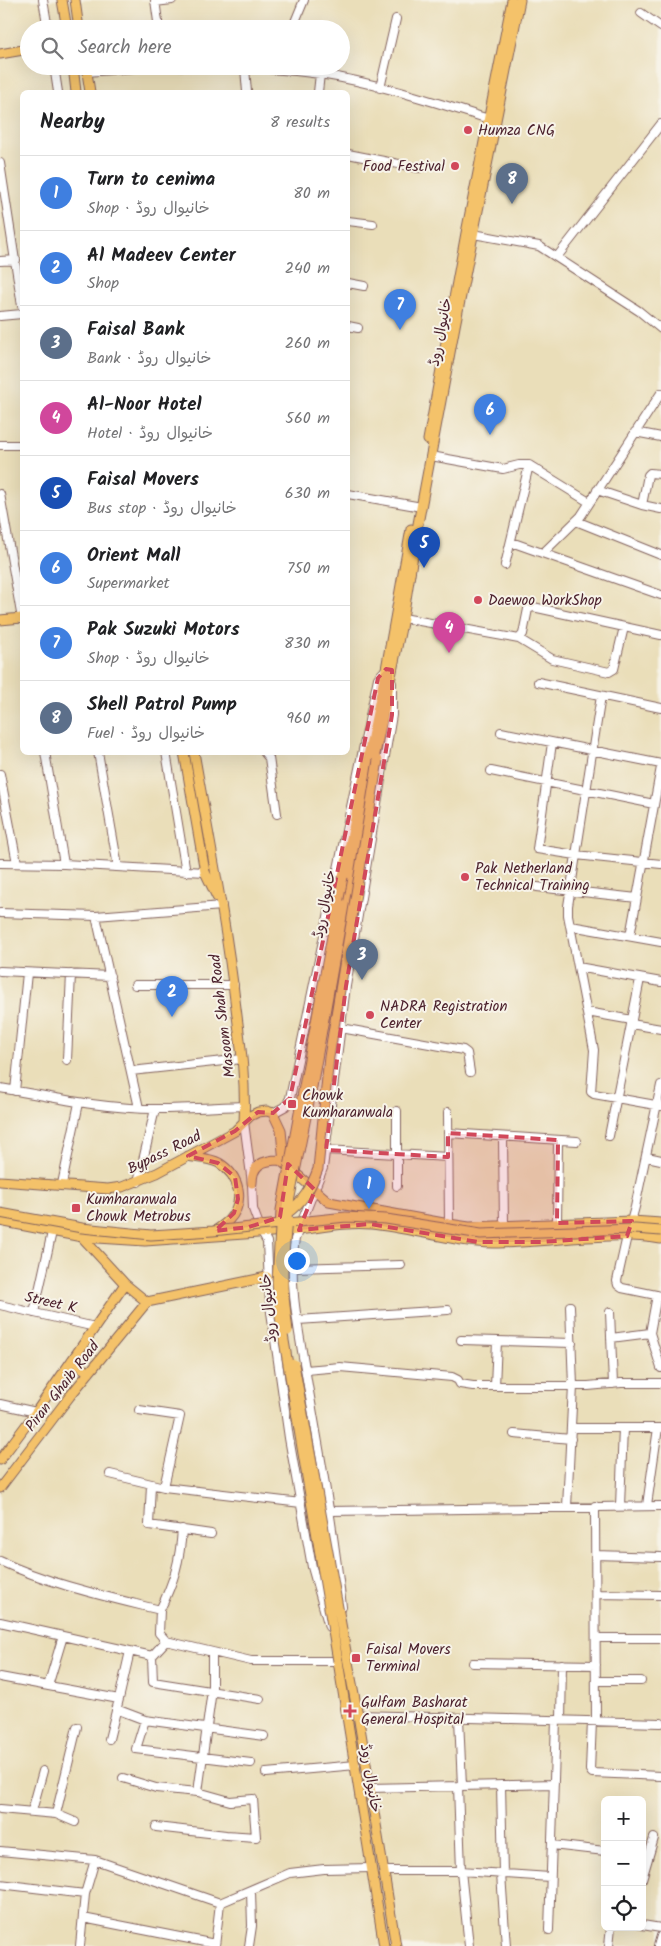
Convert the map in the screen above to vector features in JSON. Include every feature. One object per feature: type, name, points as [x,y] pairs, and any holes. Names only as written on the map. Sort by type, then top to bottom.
[{"type":"main road","points":[[62,0],[65,20]]},
{"type":"main road","points":[[75,0],[78,20]]},
{"type":"main road","name":"خانیوال روڈ","points":[[396,1946],[358,1715],[343,1659],[280,1317],[277,1282],[281,1210],[343,878],[389,669],[403,618],[489,118],[512,0]]},
{"type":"main road","name":"خانیوال روڈ","points":[[384,1946],[356,1765],[343,1659],[288,1330],[283,1274],[288,1207],[312,1087],[344,905],[385,705],[389,669],[416,506],[470,233],[520,0]]},
{"type":"main road","points":[[0,54],[20,51]]},
{"type":"main road","points":[[74,75],[76,90]]},
{"type":"main road","points":[[87,75],[90,90]]},
{"type":"main road","points":[[0,620],[20,618]]},
{"type":"main road","points":[[249,1228],[283,1216],[295,1208],[311,1186],[318,1169],[329,1057],[378,760],[385,705]]},
{"type":"main road","name":"Masoom Shah Road","points":[[185,755],[205,872],[222,906]]},
{"type":"main road","name":"Masoom Shah Road","points":[[195,755],[222,906],[234,985],[242,1059],[245,1106],[244,1122]]},
{"type":"main road","name":"Bypass Road","points":[[0,1181],[62,1184],[108,1189],[122,1187],[138,1182],[235,1131],[258,1112],[267,1111],[273,1113]]},
{"type":"main road","points":[[273,1113],[281,1130],[284,1163]]},
{"type":"main road","points":[[188,1156],[218,1162],[235,1178],[238,1188],[238,1199],[230,1219],[207,1236]]},
{"type":"main road","points":[[252,1183],[252,1175],[261,1163],[280,1160],[329,1202],[448,1224],[469,1227],[632,1221],[661,1223]]},
{"type":"main road","points":[[0,1213],[82,1228],[151,1235],[249,1228],[346,1217],[386,1219],[481,1234],[635,1229],[661,1231]]},
{"type":"main road","points":[[0,1221],[82,1237],[145,1241],[299,1230],[329,1225],[370,1224],[447,1238],[496,1243],[627,1236],[661,1239]]},
{"type":"main road","points":[[82,1237],[124,1284],[147,1302],[267,1277]]},
{"type":"main road","name":"Piran Ghaib Road","points":[[0,1460],[36,1412],[124,1284]]},
{"type":"main road","name":"Piran Ghaib Road","points":[[0,1488],[147,1302]]},
{"type":"main road","points":[[72,1360],[89,1373]]},
{"type":"main road","points":[[0,1460],[13,1471]]},
{"type":"street","points":[[43,0],[46,20]]},
{"type":"street","points":[[158,20],[155,1],[172,0]]},
{"type":"street","points":[[296,20],[304,0]]},
{"type":"street","points":[[641,13],[661,27]]},
{"type":"street","points":[[380,88],[396,19]]},
{"type":"street","points":[[55,75],[58,90]]},
{"type":"street","points":[[246,75],[247,90]]},
{"type":"street","points":[[318,90],[320,75]]},
{"type":"street","points":[[324,75],[489,118]]},
{"type":"street","points":[[557,257],[661,124]]},
{"type":"street","points":[[350,154],[419,168]]},
{"type":"street","points":[[0,163],[20,291]]},
{"type":"street","points":[[0,214],[9,214]]},
{"type":"street","points":[[350,221],[372,224]]},
{"type":"street","points":[[470,233],[531,243],[545,248],[639,311],[661,329]]},
{"type":"street","points":[[0,261],[16,260]]},
{"type":"street","points":[[350,283],[364,286]]},
{"type":"street","points":[[0,316],[20,314]]},
{"type":"street","points":[[350,326],[358,328]]},
{"type":"street","points":[[543,553],[576,521],[660,397]]},
{"type":"street","points":[[635,432],[661,437]]},
{"type":"street","points":[[0,446],[20,445]]},
{"type":"street","points":[[431,456],[503,469],[519,464],[529,465],[589,502]]},
{"type":"street","points":[[505,566],[529,465]]},
{"type":"street","points":[[642,505],[648,475],[650,473],[661,474]]},
{"type":"street","points":[[597,490],[661,510]]},
{"type":"street","points":[[0,494],[20,607]]},
{"type":"street","points":[[350,494],[416,506]]},
{"type":"street","points":[[576,521],[661,554]]},
{"type":"street","points":[[511,542],[661,595]]},
{"type":"street","points":[[519,639],[523,634],[528,609],[530,608],[661,635]]},
{"type":"street","points":[[403,618],[519,639],[559,661],[609,672],[614,669],[624,627]]},
{"type":"street","points":[[273,1113],[286,1106],[290,1098],[378,678],[389,669]]},
{"type":"street","name":"خانیوال روڈ","points":[[343,1659],[337,1558],[294,1297],[293,1249],[323,1168],[326,1150],[346,986],[392,715],[389,669]]},
{"type":"street","points":[[538,682],[661,708]]},
{"type":"street","points":[[601,696],[568,906],[594,1050],[591,1092],[659,1106]]},
{"type":"street","points":[[501,732],[661,765],[630,936]]},
{"type":"street","points":[[552,742],[537,849],[661,864]]},
{"type":"street","points":[[46,755],[64,864]]},
{"type":"street","points":[[99,755],[118,867]]},
{"type":"street","points":[[166,755],[186,872]]},
{"type":"street","points":[[266,755],[269,758],[277,814]]},
{"type":"street","points":[[491,771],[654,804]]},
{"type":"street","points":[[0,774],[17,863]]},
{"type":"street","points":[[0,863],[64,864],[205,872]]},
{"type":"street","points":[[537,887],[637,898]]},
{"type":"street","points":[[0,913],[96,916],[222,906]]},
{"type":"street","points":[[96,916],[139,1108]]},
{"type":"street","points":[[571,926],[661,942]]},
{"type":"street","points":[[578,967],[661,982]]},
{"type":"street","points":[[0,971],[110,976]]},
{"type":"street","points":[[15,1091],[27,973]]},
{"type":"street","points":[[66,1060],[71,974]]},
{"type":"street","points":[[609,1136],[640,979]]},
{"type":"street","points":[[135,985],[234,985]]},
{"type":"street","points":[[587,1012],[661,1030]]},
{"type":"street","points":[[341,1028],[464,1050],[467,1054],[470,1072]]},
{"type":"street","points":[[131,1070],[242,1059]]},
{"type":"street","points":[[661,1085],[659,1106],[627,1236],[618,1285],[622,1288],[659,1296],[650,1333],[661,1368]]},
{"type":"street","points":[[0,1088],[79,1103],[139,1108],[245,1106]]},
{"type":"street","points":[[62,1184],[79,1103]]},
{"type":"street","points":[[138,1182],[156,1109]]},
{"type":"street","points":[[396,1186],[397,1111]]},
{"type":"street","points":[[448,1112],[448,1224]]},
{"type":"street","points":[[182,1529],[181,1556],[172,1585],[160,1610],[159,1633],[166,1640],[251,1661],[343,1659],[312,1567],[300,1503],[269,1298],[267,1242],[254,1209],[244,1122]]},
{"type":"street","points":[[448,1133],[577,1142]]},
{"type":"street","points":[[503,1137],[504,1226]]},
{"type":"street","points":[[557,1223],[558,1140]]},
{"type":"street","points":[[326,1150],[448,1157]]},
{"type":"street","points":[[646,1157],[661,1160]]},
{"type":"street","points":[[34,1313],[52,1232]]},
{"type":"street","points":[[293,1268],[401,1265]]},
{"type":"street","points":[[269,1298],[272,1309],[277,1314],[283,1316],[289,1313],[294,1297]]},
{"type":"street","name":"Street K","points":[[0,1305],[95,1327]]},
{"type":"street","points":[[567,1507],[573,1386],[570,1306]]},
{"type":"street","points":[[298,1320],[448,1310]]},
{"type":"street","points":[[610,1312],[613,1384]]},
{"type":"street","points":[[611,1338],[650,1333]]},
{"type":"street","points":[[461,1340],[572,1343]]},
{"type":"street","points":[[495,1386],[497,1341]]},
{"type":"street","points":[[306,1370],[340,1367],[452,1377],[458,1380],[460,1384],[495,1386],[661,1383]]},
{"type":"street","points":[[0,1404],[36,1412]]},
{"type":"street","points":[[139,1410],[180,1416],[164,1487]]},
{"type":"street","points":[[571,1428],[659,1428],[647,1506]]},
{"type":"street","points":[[620,1506],[623,1428]]},
{"type":"street","points":[[514,1434],[570,1439]]},
{"type":"street","points":[[110,1474],[164,1487],[300,1503]]},
{"type":"street","points":[[151,1485],[149,1525],[211,1534]]},
{"type":"street","points":[[595,1506],[596,1681],[590,1770],[592,1773],[661,1776]]},
{"type":"street","points":[[330,1511],[661,1506]]},
{"type":"street","points":[[596,1555],[661,1557]]},
{"type":"street","points":[[0,1561],[17,1569],[105,1596],[160,1610]]},
{"type":"street","points":[[596,1594],[661,1595]]},
{"type":"street","points":[[0,1631],[1,1622],[152,1656]]},
{"type":"street","points":[[48,1686],[63,1636]]},
{"type":"street","points":[[596,1638],[661,1638]]},
{"type":"street","points":[[166,1640],[152,1656],[153,1682],[260,1698]]},
{"type":"street","points":[[109,1739],[130,1651]]},
{"type":"street","points":[[198,1792],[212,1690],[212,1652]]},
{"type":"street","points":[[473,1663],[596,1665]]},
{"type":"street","points":[[549,1930],[554,1784],[562,1664]]},
{"type":"street","points":[[0,1677],[119,1699]]},
{"type":"street","points":[[596,1681],[641,1681]]},
{"type":"street","points":[[116,1709],[145,1720],[264,1736]]},
{"type":"street","points":[[358,1715],[661,1723]]},
{"type":"street","points":[[459,1718],[461,1871],[469,1946]]},
{"type":"street","points":[[145,1720],[136,1749],[251,1763]]},
{"type":"street","points":[[56,1814],[77,1727]]},
{"type":"street","points":[[266,1773],[356,1765]]},
{"type":"street","points":[[32,1811],[43,1771]]},
{"type":"street","points":[[123,1778],[156,1788],[198,1792],[230,1800],[253,1799],[256,1837],[226,1836],[156,1827]]},
{"type":"street","points":[[370,1788],[554,1784]]},
{"type":"street","points":[[501,1785],[502,1874],[506,1946]]},
{"type":"street","points":[[0,1809],[56,1814],[75,1822]]},
{"type":"street","points":[[646,1855],[654,1838]]},
{"type":"street","points":[[552,1845],[601,1850]]},
{"type":"street","points":[[0,1851],[96,1860],[220,1902],[300,1871],[371,1868]]},
{"type":"street","points":[[80,1946],[86,1894],[96,1860]]},
{"type":"street","points":[[384,1871],[461,1871],[550,1877]]},
{"type":"street","points":[[0,1884],[86,1894]]},
{"type":"street","points":[[249,1946],[252,1926],[251,1891]]},
{"type":"street","points":[[83,1918],[215,1945],[220,1902]]},
{"type":"street","points":[[646,1926],[661,1928]]},
{"type":"street","points":[[609,1946],[611,1931]]},
{"type":"street","points":[[658,1946],[661,1936]]},
{"type":"highlighted area","points":[[386,669],[392,670],[392,715],[346,986],[326,1150],[448,1157],[448,1133],[558,1140],[557,1223],[632,1221],[627,1236],[541,1242],[478,1242],[370,1224],[299,1230],[315,1190],[288,1164],[280,1217],[249,1227],[215,1231],[234,1213],[238,1199],[235,1177],[218,1163],[188,1156],[235,1131],[258,1112],[273,1113],[290,1098],[378,678]]},
{"type":"place","name":"Humza CNG","points":[[468,130]]},
{"type":"place","name":"Food Festival","points":[[455,166]]},
{"type":"place","name":"Shell Patrol Pump","points":[[512,204]]},
{"type":"place","name":"Pak Suzuki Motors","points":[[400,330]]},
{"type":"place","name":"Orient Mall","points":[[490,435]]},
{"type":"place","name":"Faisal Movers","points":[[424,568]]},
{"type":"place","name":"Daewoo WorkShop","points":[[478,600]]},
{"type":"place","name":"Al-Noor Hotel","points":[[449,653]]},
{"type":"place","name":"Pak Netherland Technical Training","points":[[465,877]]},
{"type":"place","name":"Faisal Bank","points":[[362,980]]},
{"type":"place","name":"NADRA Registration Center","points":[[370,1015]]},
{"type":"place","name":"Al Madeev Center","points":[[172,1017]]},
{"type":"place","name":"Chowk Kumharanwala","points":[[292,1104]]},
{"type":"place","name":"Kumharanwala Chowk Metrobus","points":[[76,1208]]},
{"type":"place","name":"Turn to cenima","points":[[369,1209]]},
{"type":"place","name":"Faisal Movers Terminal","points":[[356,1658]]},
{"type":"place","name":"Gulfam Basharat General Hospital","points":[[350,1711]]}]
